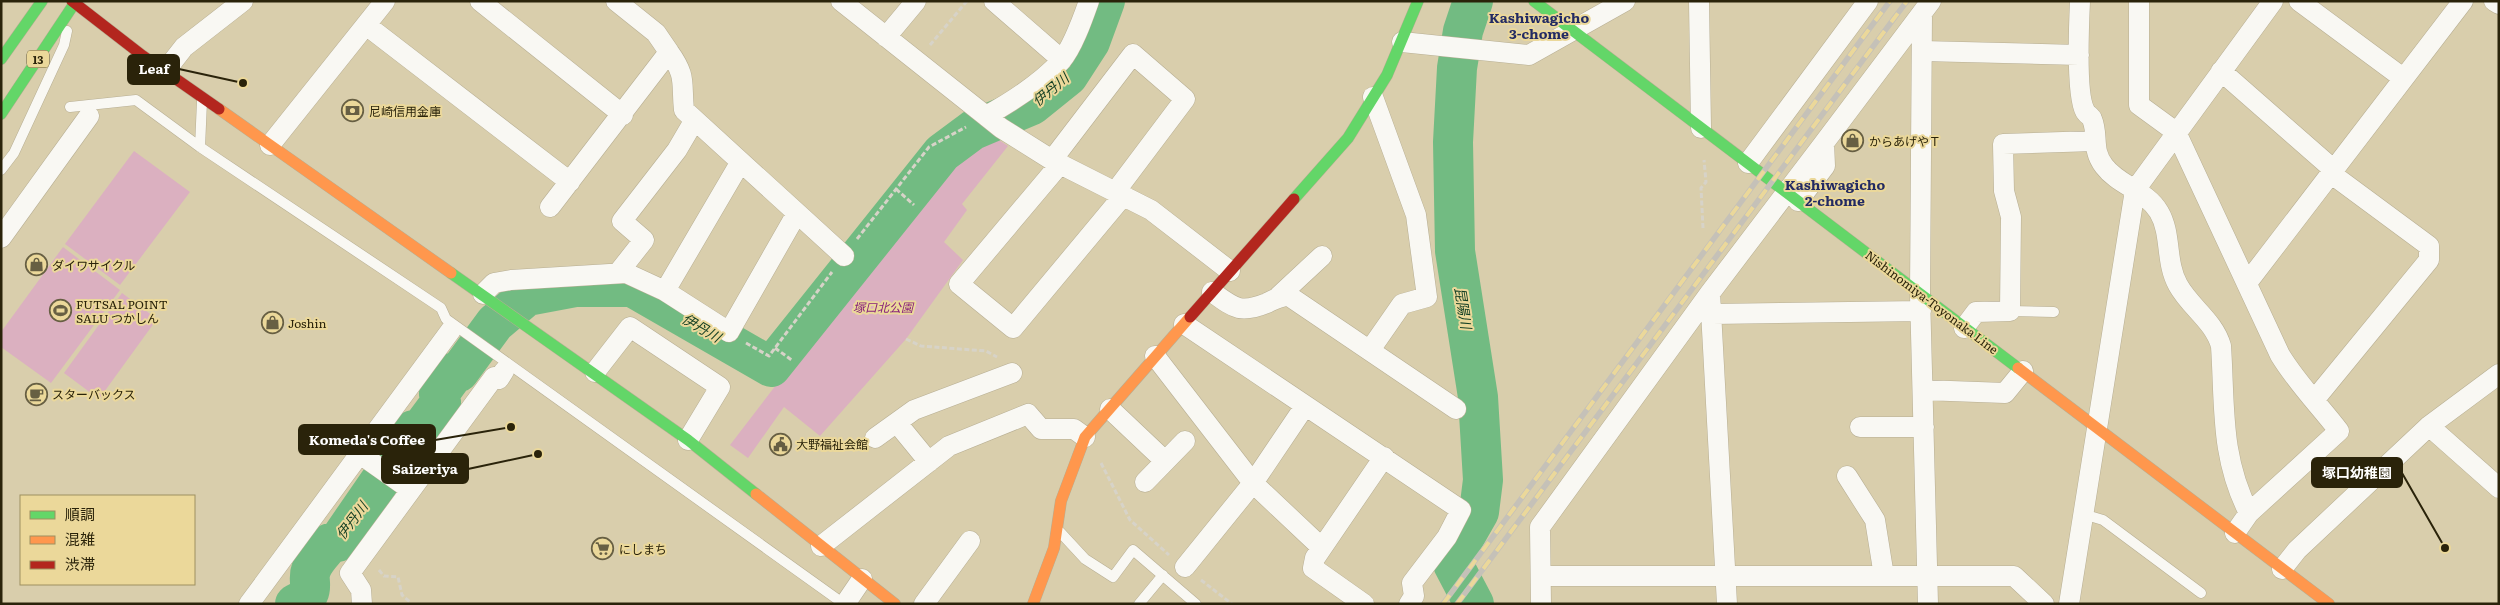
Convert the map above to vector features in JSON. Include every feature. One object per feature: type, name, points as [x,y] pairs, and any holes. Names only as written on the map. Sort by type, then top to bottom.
[{"type":"street","name":"13","points":[[1,59],[5,46],[42,1]]},
{"type":"street","points":[[166,70],[184,47],[243,1]]},
{"type":"street","points":[[270,145],[385,1]]},
{"type":"street","points":[[616,1],[656,33],[680,68],[685,84],[684,110],[844,256]]},
{"type":"street","points":[[841,1],[993,122],[1056,162],[1151,210],[1230,271]]},
{"type":"street","points":[[886,37],[916,1]]},
{"type":"street","points":[[994,1],[1062,60]]},
{"type":"street","points":[[993,122],[1062,60],[1089,1]]},
{"type":"street","points":[[1033,604],[1054,548],[1061,501],[1085,437],[1348,138],[1387,75],[1418,1]]},
{"type":"street","name":"Nishinomiya-Toyonaka Line","points":[[1534,1],[1793,197],[1920,302],[1964,328],[2023,371],[2282,569],[2322,602]]},
{"type":"street","points":[[1402,42],[1530,55],[1625,1]]},
{"type":"street","points":[[1699,1],[1702,128]]},
{"type":"street","points":[[1748,163],[1868,1]]},
{"type":"street","points":[[2080,1],[2079,55],[2084,111],[2092,119],[2098,158],[2105,168],[2146,196],[2160,216],[2166,234],[2168,256],[2178,285],[2218,334],[2221,346],[2225,432],[2235,479],[2249,513]]},
{"type":"street","points":[[2139,1],[2139,105],[2176,132],[2280,355],[2296,381],[2315,399],[2339,431],[2249,513],[2235,533]]},
{"type":"street","points":[[2069,604],[2135,190],[2274,1]]},
{"type":"street","points":[[2299,1],[2403,78]]},
{"type":"street","points":[[2247,283],[2464,1]]},
{"type":"street","points":[[2494,1],[2499,4]]},
{"type":"street","name":"13","points":[[1,114],[74,2]]},
{"type":"street","points":[[74,2],[143,56],[166,70],[595,372],[688,440],[895,604]]},
{"type":"street","points":[[482,2],[623,115]]},
{"type":"street","points":[[1927,7],[1922,51],[1920,302],[1924,390],[1928,604]]},
{"type":"street","points":[[1541,604],[1540,527],[1710,293],[1793,197],[1825,166],[1824,143],[1927,7]]},
{"type":"street","points":[[366,25],[570,182]]},
{"type":"street","points":[[1922,51],[2079,55]]},
{"type":"street","points":[[550,207],[623,115],[669,52]]},
{"type":"street","points":[[1132,54],[1185,99],[1119,194],[1014,328],[959,284],[1056,162],[1132,54]]},
{"type":"street","points":[[2221,71],[2334,170],[2337,178],[2429,246],[2428,260],[2315,399]]},
{"type":"street","points":[[1370,350],[1402,304],[1428,297],[1416,215],[1372,97]]},
{"type":"street","points":[[1,238],[89,116]]},
{"type":"street","points":[[618,274],[644,240],[622,221],[677,150],[694,121]]},
{"type":"street","points":[[1964,328],[1976,312],[2010,311],[2011,217],[2004,191],[2003,144],[2094,141]]},
{"type":"street","points":[[665,291],[740,163]]},
{"type":"street","points":[[488,298],[494,283],[511,280],[626,273],[665,291],[729,332],[797,214]]},
{"type":"street","points":[[1212,292],[1239,309],[1250,310],[1279,296],[1322,256]]},
{"type":"street","points":[[1710,293],[1727,604]]},
{"type":"street","points":[[1279,296],[1289,296],[1456,409]]},
{"type":"street","points":[[1712,314],[1920,302]]},
{"type":"street","points":[[1184,324],[1461,510],[1447,537],[1412,582],[1414,596],[1409,604]]},
{"type":"street","points":[[595,372],[630,327],[720,387],[688,440]]},
{"type":"street","points":[[249,604],[360,454],[459,331]]},
{"type":"street","points":[[1155,356],[1253,484],[1322,548]]},
{"type":"street","points":[[362,604],[361,590],[350,573],[494,376],[498,379],[500,363]]},
{"type":"street","points":[[1924,390],[2005,393],[2023,371]]},
{"type":"street","points":[[875,438],[914,410],[1012,373]]},
{"type":"street","points":[[2282,569],[2297,550],[2428,426],[2499,374]]},
{"type":"street","points":[[1185,568],[1253,484],[1305,406]]},
{"type":"street","points":[[1110,409],[1165,461]]},
{"type":"street","points":[[820,546],[948,446],[1028,414],[1041,429],[1074,429],[1085,437]]},
{"type":"street","points":[[897,423],[929,462]]},
{"type":"street","points":[[1860,426],[1924,426]]},
{"type":"street","points":[[2428,426],[2499,488]]},
{"type":"street","points":[[1145,482],[1185,441]]},
{"type":"street","points":[[360,454],[411,490]]},
{"type":"street","points":[[1355,601],[1313,568],[1315,558],[1384,457]]},
{"type":"street","points":[[1847,476],[1875,520],[1884,576]]},
{"type":"street","points":[[924,604],[970,541]]},
{"type":"street","points":[[1541,576],[2014,576],[2044,604]]},
{"type":"street","points":[[844,604],[862,579]]},
{"type":"lane","points":[[1,170],[14,153],[64,45],[74,2]]},
{"type":"lane","points":[[200,147],[202,96]]},
{"type":"lane","points":[[70,107],[136,100],[200,147],[441,308],[446,319],[500,363],[844,604]]},
{"type":"lane","points":[[2010,311],[2054,312]]},
{"type":"lane","points":[[2083,514],[2103,520],[2201,593]]},
{"type":"lane","points":[[1057,528],[1085,559],[1113,577],[1133,550],[1196,604]]},
{"type":"lane","points":[[1139,604],[1163,576]]},
{"type":"path","points":[[917,61],[967,1]]},
{"type":"path","points":[[1702,128],[1706,182],[1701,188],[1703,228]]},
{"type":"path","points":[[896,189],[914,205]]},
{"type":"path","points":[[775,348],[793,361]]},
{"type":"path","points":[[1085,437],[1092,445],[1130,520],[1140,532],[1232,604]]},
{"type":"path","points":[[377,564],[384,576],[398,576],[402,595],[410,602]]},
{"type":"green space","name":"塚口北公園","points":[[988,133],[1008,146],[962,204],[967,210],[944,242],[963,260],[906,339],[820,436],[784,407],[748,458],[730,445],[914,205],[965,145]]},
{"type":"green space","points":[[134,151],[190,192],[120,285],[65,244]]},
{"type":"green space","name":"FUTSAL POINT SALU つかしん","points":[[63,247],[120,290],[51,383],[1,347],[1,332]]},
{"type":"green space","points":[[122,293],[157,319],[99,399],[64,373]]},
{"type":"waterway","name":"伊丹川","points":[[295,604],[307,596],[309,592],[312,566],[330,543],[338,542],[391,465],[391,459],[413,430],[421,429],[441,402],[439,394],[455,372],[459,372],[495,323],[527,296],[575,287],[632,287],[771,367],[942,153],[973,130],[1032,105],[1068,76],[1090,42],[1105,1]]},
{"type":"waterway","name":"昆陽川","points":[[1473,1],[1463,31],[1457,68],[1453,142],[1455,251],[1478,397],[1483,480],[1479,512],[1455,554],[1453,564],[1474,604]]},
{"type":"railway","points":[[1443,604],[1890,1]]},
{"type":"railway","points":[[1457,604],[1907,1]]},
{"type":"traffic: fast","points":[[1,59],[42,1]]},
{"type":"traffic: fast","points":[[1,114],[76,1]]},
{"type":"traffic: fast","points":[[1294,199],[1348,138],[1387,75],[1418,1]]},
{"type":"traffic: fast","points":[[1534,1],[2018,368]]},
{"type":"traffic: fast","points":[[451,273],[688,440],[756,494]]},
{"type":"traffic: slow","points":[[219,109],[451,273]]},
{"type":"traffic: slow","points":[[1033,604],[1054,548],[1061,501],[1085,437],[1190,317]]},
{"type":"traffic: slow","points":[[2018,368],[2329,604]]},
{"type":"traffic: slow","points":[[756,494],[895,604]]},
{"type":"traffic: jam","points":[[72,1],[143,56],[219,109]]},
{"type":"traffic: jam","points":[[1190,317],[1294,199]]},
{"type":"place","name":"Leaf","points":[[243,83]]},
{"type":"place","name":"尼崎信用金庫","points":[[353,111]]},
{"type":"place","name":"からあげやＴ","points":[[1853,141]]},
{"type":"place","name":"ダイワサイクル","points":[[36,265]]},
{"type":"place","name":"FUTSAL POINT SALU つかしん","points":[[60,311]]},
{"type":"place","name":"Joshin","points":[[272,323]]},
{"type":"place","name":"スターバックス","points":[[36,394]]},
{"type":"place","name":"Komeda's Coffee","points":[[511,427]]},
{"type":"place","name":"大野福祉会館","points":[[780,444]]},
{"type":"place","name":"Saizeriya","points":[[538,454]]},
{"type":"place","name":"塚口幼稚園","points":[[2445,548]]},
{"type":"place","name":"にしまち","points":[[603,549]]},
{"type":"district","name":"Kashiwagicho 3-chome","points":[[1539,25]]},
{"type":"district","name":"Kashiwagicho 2-chome","points":[[1835,192]]}]
